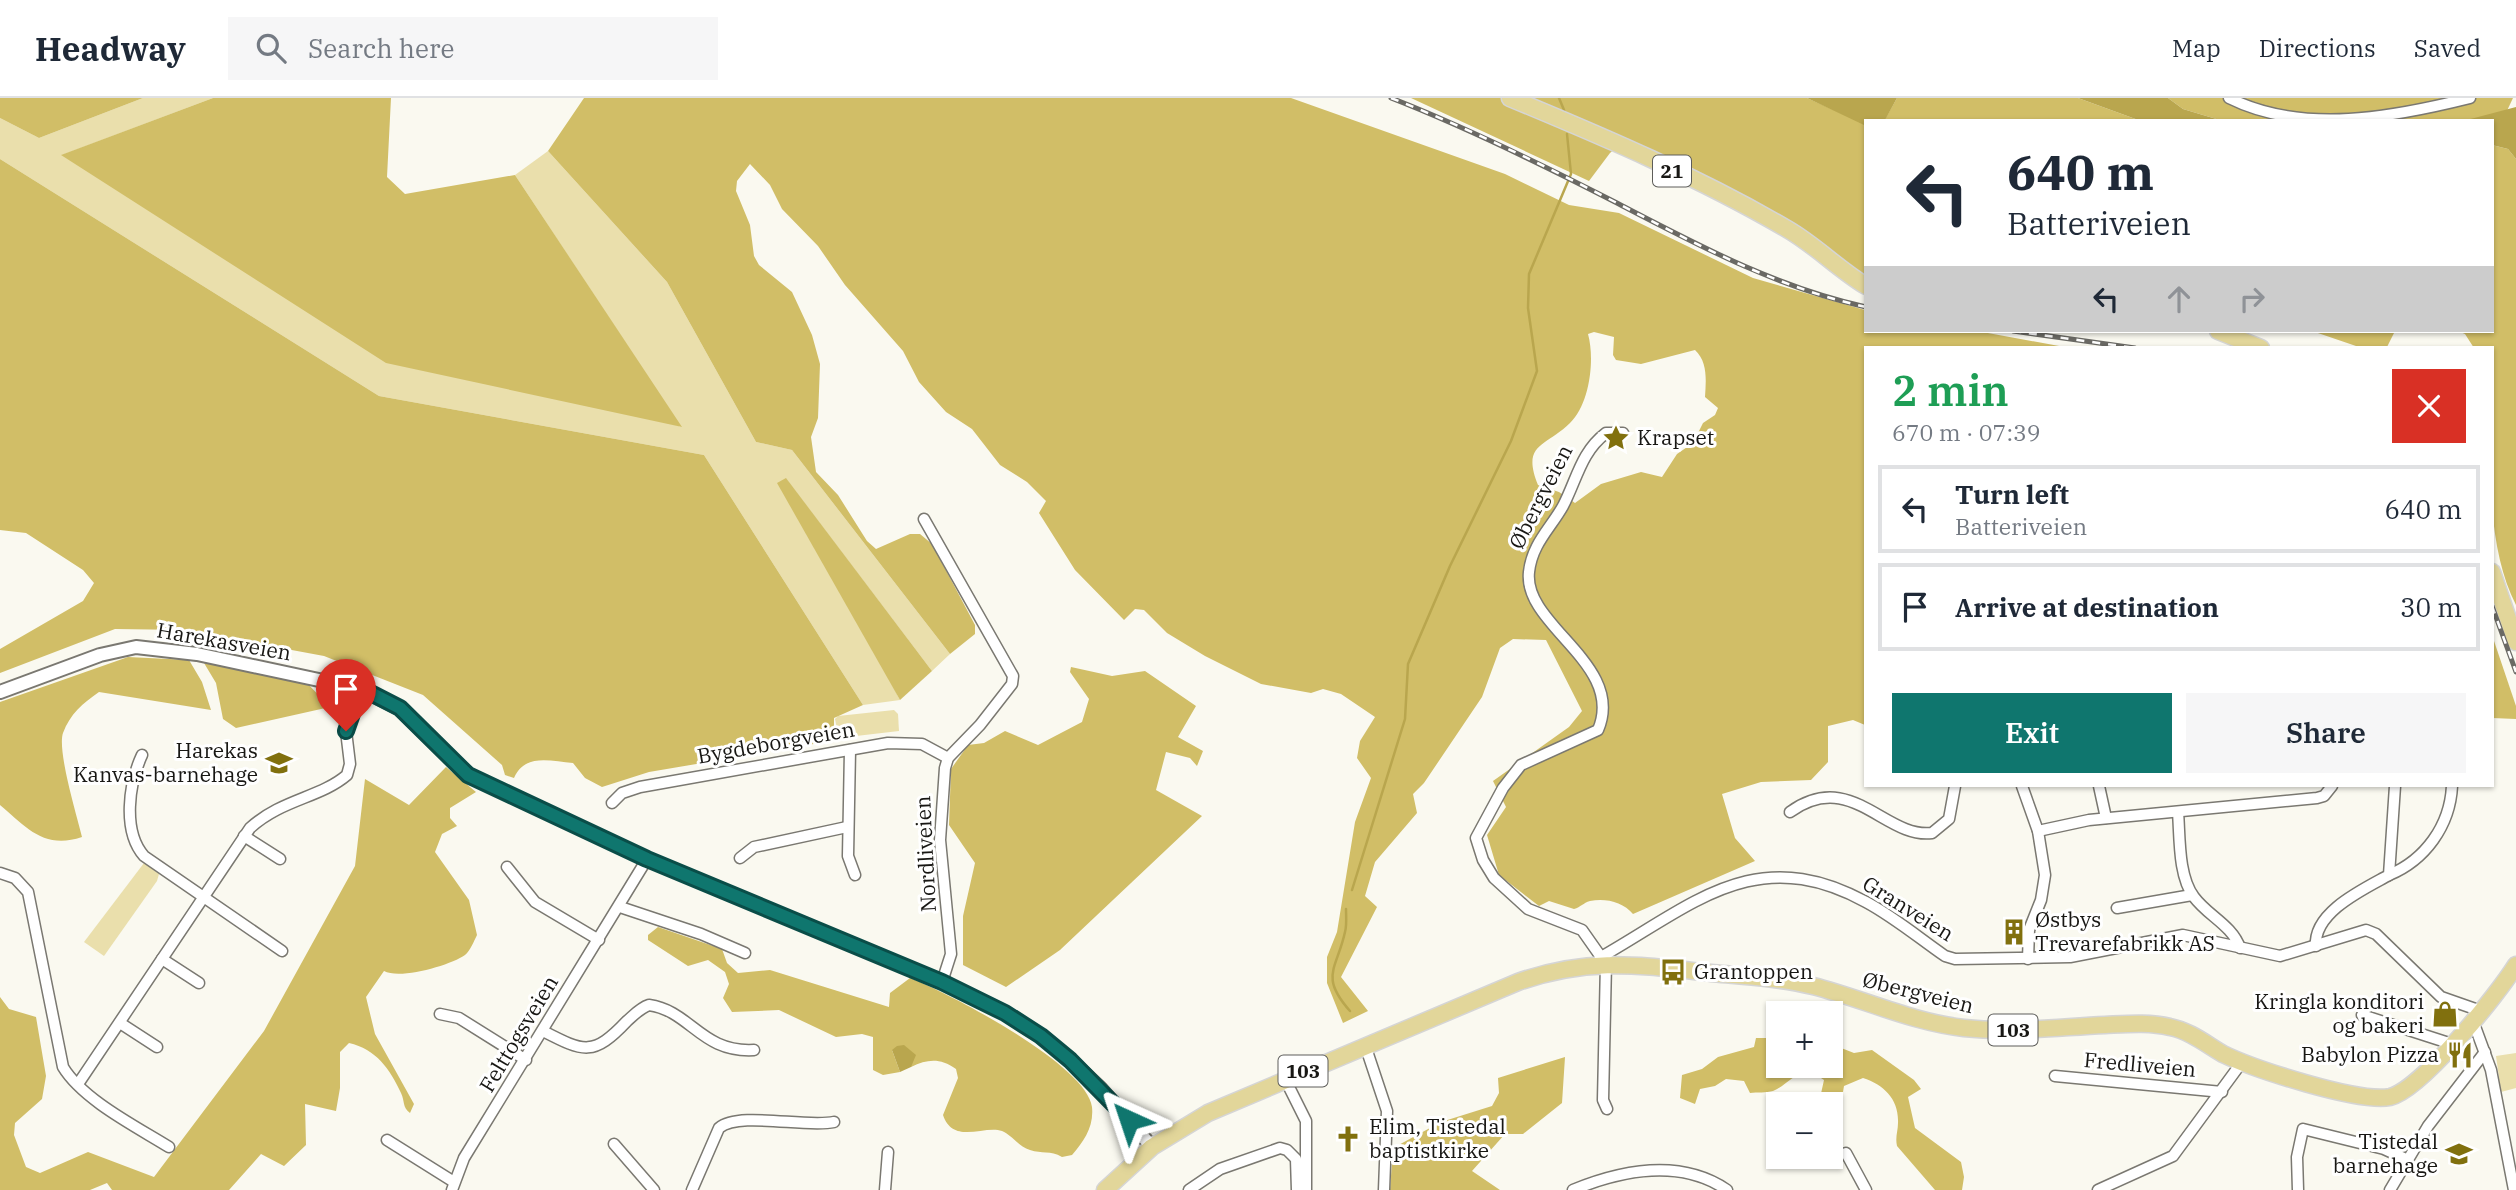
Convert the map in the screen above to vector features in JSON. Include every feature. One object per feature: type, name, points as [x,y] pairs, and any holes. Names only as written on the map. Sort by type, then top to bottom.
[{"type":"main road","name":"21","points":[[1510,98],[1627,150],[1772,220],[1864,285]]},
{"type":"main road","points":[[2223,333],[2256,346]]},
{"type":"main road","points":[[2494,577],[2510,613],[2516,642]]},
{"type":"main road","name":"Øbergveien","points":[[1105,1190],[1152,1147],[1208,1113],[1527,978],[1601,961],[1797,983],[1914,1018],[1961,1027],[2003,1030],[2145,1023],[2170,1026],[2242,1062],[2344,1092],[2389,1097],[2409,1087],[2477,1016]]},
{"type":"main road","name":"103","points":[[2477,1016],[2516,965]]},
{"type":"street","points":[[2230,98],[2274,115],[2315,119]]},
{"type":"street","points":[[2335,119],[2413,111],[2470,98]]},
{"type":"street","name":"Øbergveien","points":[[1601,961],[1582,930],[1528,909],[1494,878],[1483,860],[1476,838],[1503,788],[1521,765],[1598,730],[1603,717],[1601,695],[1586,664],[1530,596],[1528,573],[1536,544],[1570,493],[1585,453],[1606,433],[1623,433]]},
{"type":"street","points":[[925,519],[1013,676],[1012,684],[980,725],[948,758]]},
{"type":"street","name":"Harekasveien","points":[[0,692],[100,655],[136,647],[175,650],[361,688],[400,708],[468,775],[647,859],[942,982],[1005,1013],[1041,1036],[1100,1088],[1152,1147]]},
{"type":"street","points":[[78,1084],[244,836],[272,809],[335,783],[347,775],[349,764],[346,731],[361,688]]},
{"type":"street","name":"Bygdeborgveien","points":[[612,803],[622,793],[640,787],[906,741],[936,749],[948,758]]},
{"type":"street","points":[[850,750],[848,856],[855,875]]},
{"type":"street","points":[[142,755],[134,773],[132,792],[131,829],[135,845],[144,856],[282,951]]},
{"type":"street","name":"Nordliveien","points":[[942,982],[951,954],[940,829],[941,789],[948,758]]},
{"type":"street","points":[[1790,812],[1810,801],[1842,799],[1910,829],[1932,833],[1948,819],[1955,787]]},
{"type":"street","points":[[2022,787],[2038,831],[2045,884],[2029,930],[2028,959]]},
{"type":"street","points":[[2099,787],[2106,818]]},
{"type":"street","points":[[2389,875],[2395,787]]},
{"type":"street","points":[[2316,946],[2317,933],[2328,916],[2389,875],[2416,861],[2430,845],[2449,804],[2452,787]]},
{"type":"street","points":[[2038,831],[2106,818],[2317,798],[2330,788]]},
{"type":"street","points":[[2178,812],[2185,872],[2192,895],[2237,937],[2240,948]]},
{"type":"street","points":[[740,858],[754,847],[847,827]]},
{"type":"street","points":[[244,836],[280,859]]},
{"type":"street","name":"Felttogsveien","points":[[387,1140],[453,1186],[464,1158],[647,859]]},
{"type":"street","points":[[507,867],[535,902],[599,940]]},
{"type":"street","points":[[0,873],[15,878],[28,892],[63,1068],[78,1084],[169,1147]]},
{"type":"street","name":"Granveien","points":[[1601,961],[1719,888],[1748,879],[1779,877],[1814,881],[1854,895],[1950,958],[2070,957],[2183,935],[2280,956],[2360,931],[2370,931],[2441,998],[2477,1016]]},
{"type":"street","points":[[2117,908],[2192,895]]},
{"type":"street","points":[[620,907],[701,934],[746,953]]},
{"type":"street","points":[[162,959],[199,983]]},
{"type":"street","points":[[1601,961],[1603,1100],[1606,1109]]},
{"type":"street","points":[[543,1031],[573,1046],[591,1049],[605,1043],[637,1012],[649,1006],[672,1014],[718,1046],[739,1051],[754,1050]]},
{"type":"street","points":[[440,1014],[459,1018],[526,1060]]},
{"type":"street","points":[[2362,1015],[2452,1044]]},
{"type":"street","points":[[2477,1016],[2514,1190]]},
{"type":"street","points":[[120,1023],[157,1047]]},
{"type":"street","points":[[1365,1045],[1387,1111],[1384,1190]]},
{"type":"street","points":[[2390,1190],[2406,1159],[2485,1052]]},
{"type":"street","points":[[2098,1190],[2173,1156],[2242,1062]]},
{"type":"street","name":"Fredliveien","points":[[2054,1076],[2222,1092]]},
{"type":"street","points":[[1285,1079],[1306,1121],[1307,1190]]},
{"type":"street","points":[[692,1190],[719,1128],[724,1123],[737,1121],[810,1125],[834,1122]]},
{"type":"street","points":[[2298,1190],[2297,1157],[2302,1129],[2385,1150],[2406,1159]]},
{"type":"street","points":[[614,1144],[654,1190]]},
{"type":"street","points":[[1189,1190],[1220,1169],[1280,1148],[1287,1150],[1296,1159],[1297,1190]]},
{"type":"street","points":[[885,1190],[888,1152]]},
{"type":"street","points":[[1846,1153],[1866,1190]]},
{"type":"street","points":[[1573,1190],[1618,1175],[1668,1170],[1706,1178],[1727,1190]]},
{"type":"shaded area","points":[[0,98],[143,98],[39,138],[0,118]]},
{"type":"shaded area","points":[[143,98],[213,98],[62,155],[681,427],[515,175],[548,151],[667,282],[756,442],[792,450],[950,654],[932,671],[786,479],[900,700],[863,705],[704,455],[379,396],[0,159],[0,118],[39,138]]},
{"type":"shaded area","points":[[213,98],[391,98],[387,177],[405,194],[515,175],[682,427],[386,363],[61,155]]},
{"type":"shaded area","points":[[584,98],[1291,98],[1505,174],[1569,205],[1619,213],[1753,278],[1864,310],[1864,333],[1988,333],[2059,346],[1864,346],[1864,725],[1853,720],[1828,726],[1828,762],[1811,780],[1761,782],[1722,794],[1735,838],[1755,861],[1633,914],[1619,904],[1602,900],[1590,901],[1574,909],[1549,901],[1539,906],[1499,875],[1487,835],[1506,807],[1493,781],[1569,727],[1582,711],[1546,640],[1513,639],[1500,648],[1482,697],[1424,783],[1413,794],[1417,813],[1375,862],[1365,896],[1377,907],[1341,977],[1368,1011],[1343,1023],[1327,983],[1327,957],[1337,932],[1355,822],[1371,778],[1357,758],[1360,741],[1375,717],[1341,694],[1323,689],[1311,693],[1261,684],[1167,633],[1144,610],[1135,609],[1124,620],[1075,570],[1039,513],[1046,501],[1027,482],[1000,465],[972,429],[946,412],[919,382],[903,351],[845,285],[818,246],[782,209],[770,185],[750,164],[737,181],[736,191],[750,225],[754,256],[759,265],[792,292],[812,335],[820,364],[818,418],[811,437],[816,472],[838,495],[867,541],[876,549],[910,534],[920,534],[932,544],[975,625],[975,634],[950,654],[792,450],[756,442],[667,282],[548,151]],"holes":[[[1594,332],[1614,337],[1613,355],[1616,360],[1641,364],[1695,350],[1704,366],[1705,397],[1718,408],[1715,415],[1703,423],[1693,443],[1677,454],[1662,477],[1641,472],[1601,484],[1575,503],[1559,492],[1538,485],[1532,461],[1534,453],[1570,423],[1582,405],[1591,368],[1588,334]]]},
{"type":"shaded area","points":[[1411,98],[1807,98],[1864,124],[1864,276],[1805,234],[1622,142],[1589,181]]},
{"type":"shaded area","points":[[1807,98],[1897,98],[1886,119],[1864,119],[1864,125]]},
{"type":"shaded area","points":[[1897,98],[2078,98],[2136,119],[1885,119]]},
{"type":"shaded area","points":[[2078,98],[2168,98],[2183,109],[2216,119],[2136,119]]},
{"type":"shaded area","points":[[2168,98],[2513,98],[2505,115],[2494,120],[2216,119],[2183,109]]},
{"type":"shaded area","points":[[2516,107],[2516,159],[2508,149],[2494,146],[2494,119],[2471,119]]},
{"type":"shaded area","points":[[2494,146],[2508,149],[2516,159],[2516,605],[2505,577],[2494,521],[2494,346],[2473,346],[2463,333],[2494,333]]},
{"type":"shaded area","points":[[0,159],[379,396],[704,455],[863,705],[834,718],[834,740],[772,752],[742,746],[720,760],[649,772],[602,787],[585,778],[573,763],[539,760],[525,765],[514,778],[505,775],[502,765],[423,695],[324,656],[185,630],[115,629],[0,673],[0,649],[83,601],[94,583],[83,570],[26,533],[0,530]]},
{"type":"shaded area","points":[[2318,333],[2394,333],[2388,346],[2356,346]]},
{"type":"shaded area","points":[[786,478],[932,671],[900,700],[777,483]]},
{"type":"shaded area","points":[[2494,641],[2516,706],[2516,719],[2494,718]]},
{"type":"shaded area","points":[[128,657],[189,660],[202,682],[211,710],[99,692],[93,696],[69,720],[62,742],[65,768],[82,837],[57,841],[36,834],[0,805],[0,702]]},
{"type":"shaded area","points":[[204,663],[307,683],[330,707],[236,728],[223,719],[216,683]]},
{"type":"shaded area","points":[[1071,667],[1112,676],[1145,671],[1196,706],[1178,737],[1203,751],[1197,766],[1190,758],[1166,752],[1156,790],[1202,816],[1060,950],[1006,987],[963,965],[963,916],[975,863],[949,825],[951,769],[968,745],[984,743],[1005,731],[1038,745],[1082,722],[1089,699],[1070,672]]},
{"type":"shaded area","points":[[894,710],[898,714],[899,731],[839,738],[835,719],[838,716]]},
{"type":"shaded area","points":[[446,767],[476,792],[450,808],[450,818],[457,826],[442,834],[435,852],[469,900],[477,935],[467,953],[449,963],[413,973],[384,971],[366,997],[375,1034],[414,1104],[410,1113],[397,1084],[381,1061],[367,1050],[349,1043],[340,1052],[340,1088],[336,1111],[305,1104],[306,1145],[284,1166],[261,1154],[229,1190],[112,1190],[107,1183],[90,1190],[0,1190],[0,997],[9,1009],[36,1017],[46,1076],[42,1099],[15,1123],[14,1135],[26,1167],[40,1173],[88,1152],[154,1177],[264,1031],[355,866],[365,779],[409,805]]},
{"type":"shaded area","points":[[144,863],[159,874],[157,881],[104,956],[84,942]]},
{"type":"shaded area","points":[[658,927],[722,949],[727,963],[738,973],[770,970],[889,1007],[890,993],[910,978],[929,986],[1014,1032],[1067,1071],[1084,1090],[1092,1107],[1087,1133],[1072,1155],[1062,1157],[1026,1148],[1002,1131],[961,1132],[954,1129],[943,1115],[958,1078],[956,1069],[934,1061],[911,1067],[892,1050],[900,1072],[883,1075],[873,1070],[873,1037],[862,1034],[836,1037],[779,1010],[732,1012],[723,998],[729,984],[725,972],[708,960],[688,966],[648,940],[648,935]]},
{"type":"shaded area","points":[[1756,1038],[1766,1038],[1766,1078],[1793,1078],[1770,1092],[1750,1093],[1744,1081],[1726,1079],[1715,1086],[1700,1089],[1695,1104],[1680,1098],[1682,1075],[1702,1069],[1718,1057],[1754,1047]]},
{"type":"shaded area","points":[[904,1045],[916,1055],[911,1067],[900,1072],[892,1050]]},
{"type":"shaded area","points":[[1843,1049],[1854,1053],[1872,1050],[1914,1080],[1921,1089],[1908,1097],[1915,1128],[1961,1162],[1964,1177],[1962,1190],[1935,1190],[1897,1146],[1898,1114],[1893,1100],[1884,1089],[1863,1078],[1844,1086],[1843,1092],[1821,1092],[1824,1080],[1820,1078],[1843,1078]]},
{"type":"shaded area","points":[[2516,1053],[2516,1088],[2501,1092],[2496,1056]]},
{"type":"shaded area","points":[[1565,1057],[1562,1103],[1523,1134],[1505,1134],[1472,1171],[1500,1190],[1390,1190],[1393,1148],[1441,1122],[1492,1106],[1499,1093],[1498,1078]]},
{"type":"waterway","points":[[1559,98],[1564,110]]},
{"type":"waterway","points":[[1352,890],[1405,719],[1408,664],[1450,566],[1511,441],[1537,371],[1528,308],[1529,274],[1571,174],[1567,134]]},
{"type":"waterway","points":[[1346,909],[1346,929],[1333,980],[1335,989],[1350,1011]]},
{"type":"railway","points":[[1391,98],[1504,147],[1737,263],[1800,288],[1864,306]]},
{"type":"railway","points":[[2027,333],[2121,346]]},
{"type":"railway","points":[[2494,612],[2516,672]]},
{"type":"place","name":"Krapset","points":[[1616,438]]},
{"type":"place","name":"Harekas Kanvas-barnehage","points":[[279,763]]},
{"type":"place","name":"Østbys Trevarefabrikk AS","points":[[2014,932]]},
{"type":"place","name":"Grantoppen","points":[[1673,972]]},
{"type":"place","name":"Kringla konditori og bakeri","points":[[2445,1014]]},
{"type":"place","name":"Babylon Pizza","points":[[2460,1055]]},
{"type":"place","name":"Elim, Tistedal baptistkirke","points":[[1348,1139]]},
{"type":"place","name":"Tistedal barnehage","points":[[2459,1154]]},
{"type":"route","points":[[346,731],[361,688],[385,698],[400,708],[448,759],[468,775],[647,859],[942,982],[1005,1013],[1041,1036],[1070,1060],[1129,1120]]}]
